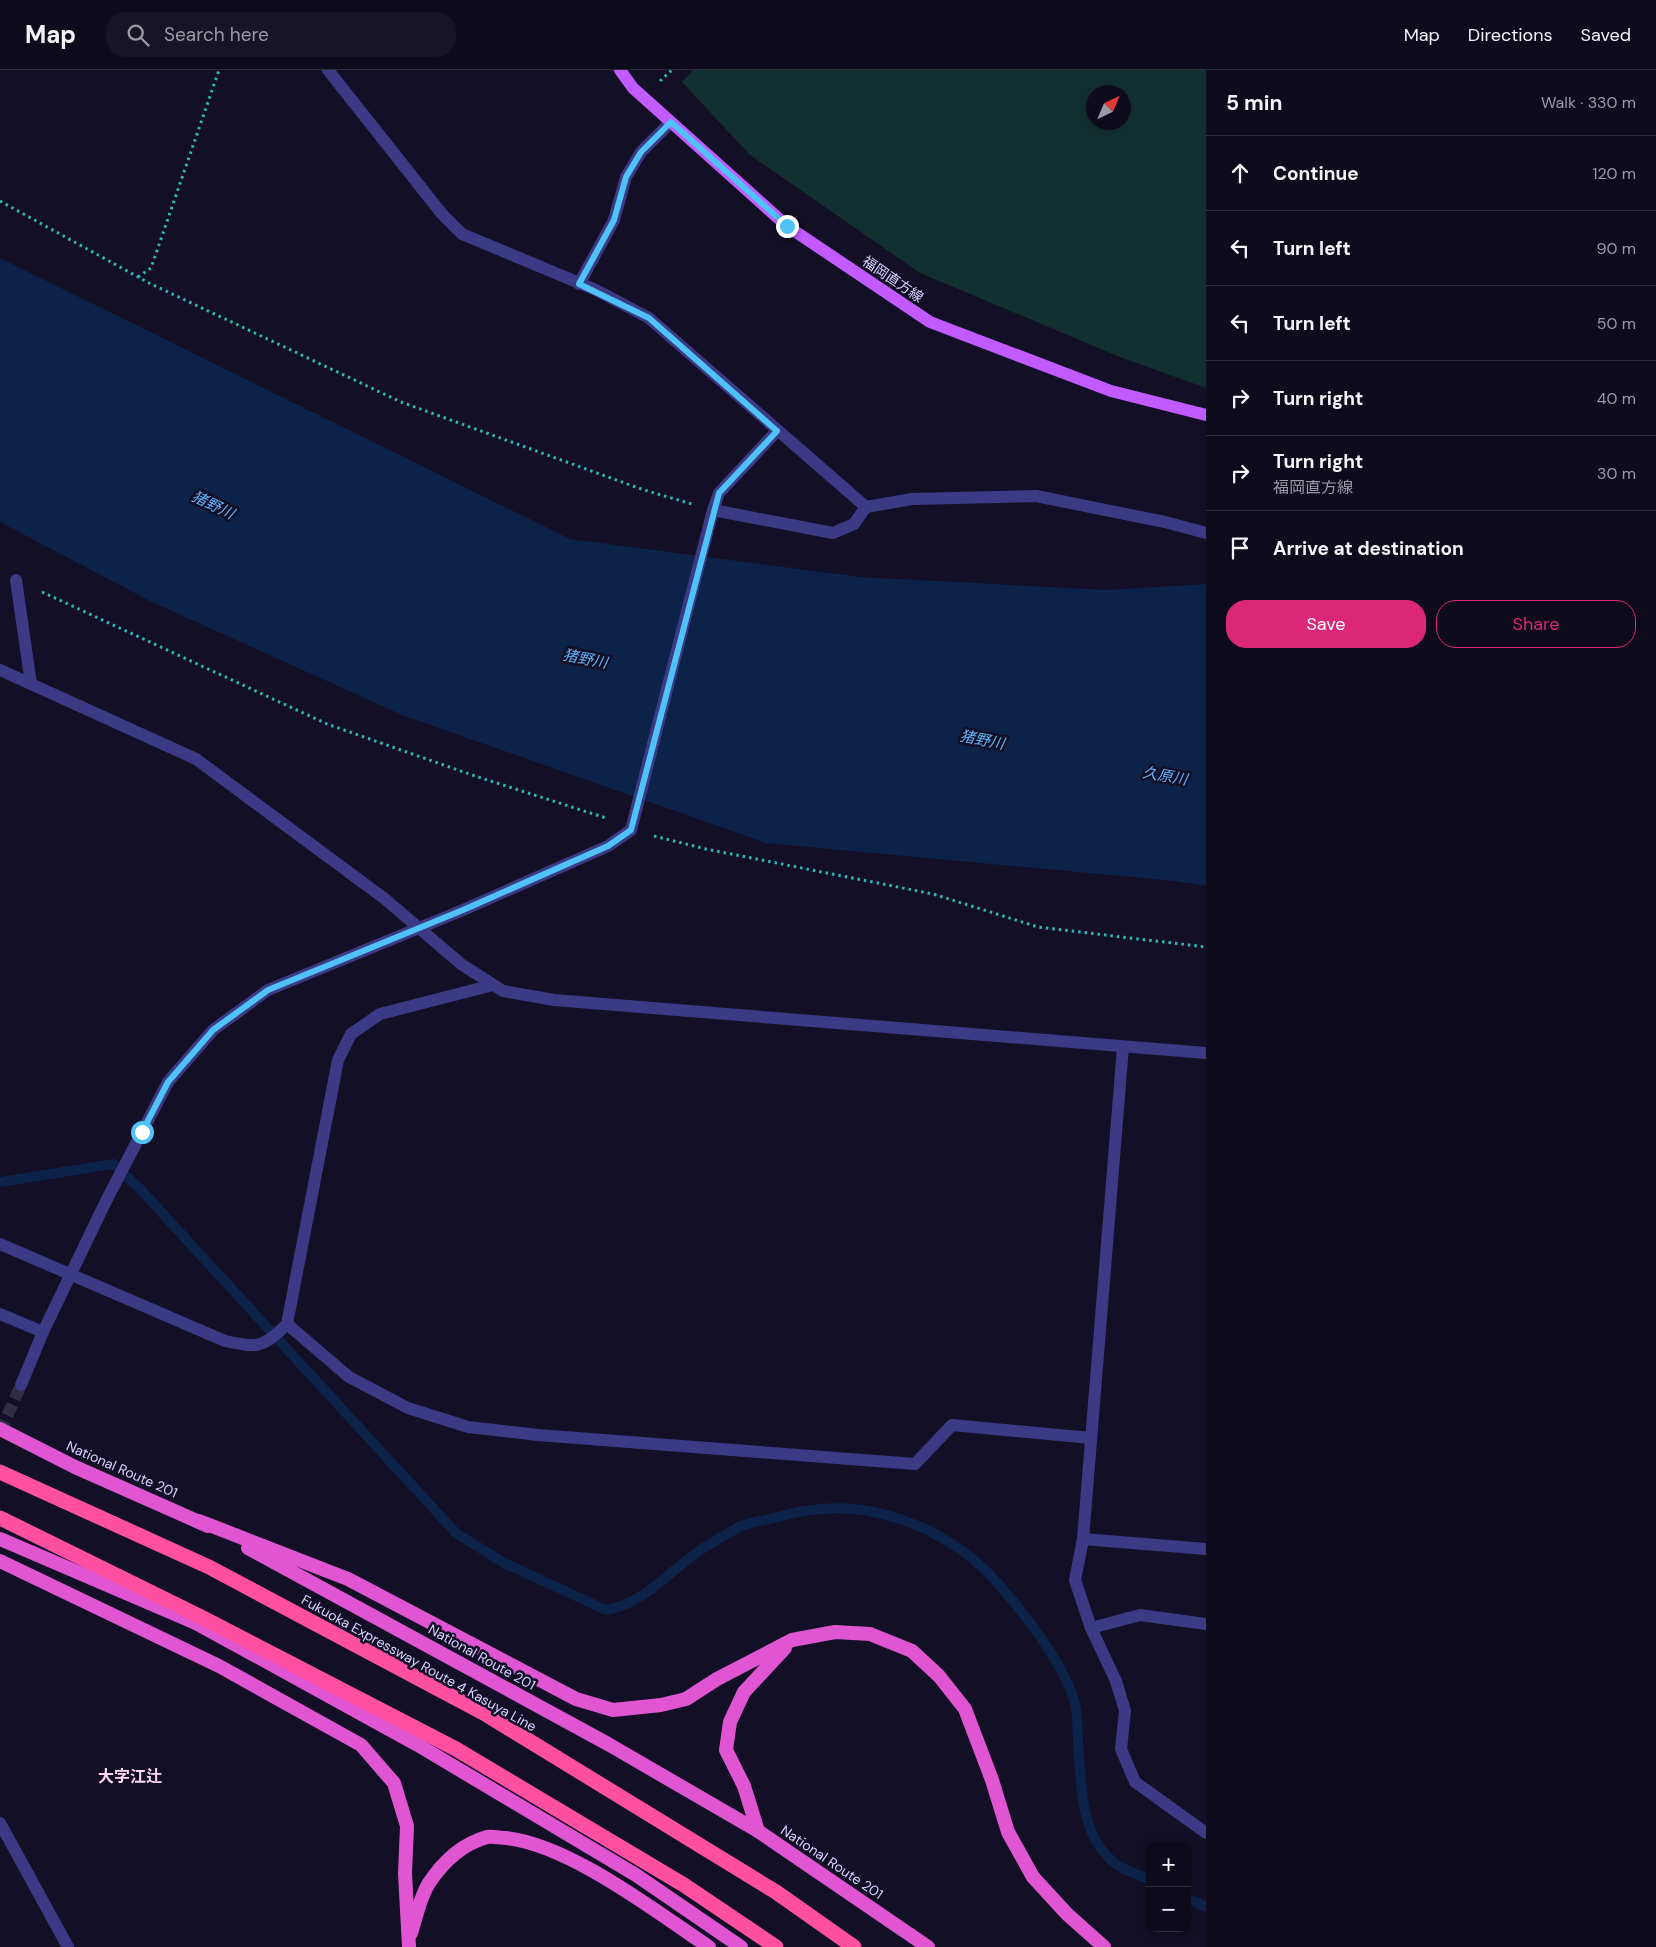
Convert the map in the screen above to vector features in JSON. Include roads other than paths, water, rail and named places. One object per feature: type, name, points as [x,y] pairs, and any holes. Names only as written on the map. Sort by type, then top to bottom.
[{"type":"highway","name":"National Route 201","points":[[0,1429],[75,1467],[200,1522],[608,1744],[758,1831],[928,1947]]},
{"type":"highway","name":"Fukuoka Expressway Route 4 Kasuya Line","points":[[0,1472],[209,1567],[487,1716],[776,1892],[854,1947]]},
{"type":"highway","points":[[0,1518],[203,1618],[456,1749],[684,1885],[776,1947]]},
{"type":"highway","points":[[200,1522],[348,1579],[576,1699],[614,1710],[661,1705],[686,1699],[716,1680],[792,1640],[836,1632],[870,1634],[912,1651],[939,1676],[965,1709],[992,1780],[1008,1832],[1033,1877],[1067,1914],[1104,1947]]},
{"type":"highway","points":[[0,1539],[196,1623],[443,1760],[636,1875],[741,1947]]},
{"type":"highway","points":[[0,1561],[219,1666],[361,1746],[394,1783],[407,1826],[405,1873],[409,1944]]},
{"type":"highway","points":[[758,1831],[744,1786],[726,1750],[730,1722],[744,1692],[792,1640]]},
{"type":"highway","points":[[409,1944],[427,1885],[444,1864],[463,1847],[489,1837],[516,1840],[549,1849],[609,1881],[709,1947]]},
{"type":"main road","name":"福岡直方線","points":[[620,70],[633,88],[787,226],[930,322],[1111,391],[1206,415]]},
{"type":"street","points":[[328,70],[442,214],[462,234],[579,284],[649,318],[866,507]]},
{"type":"street","points":[[579,284],[614,220],[626,177],[641,152],[671,122]]},
{"type":"street","points":[[21,1385],[43,1332],[105,1203],[168,1082],[213,1030],[268,990],[472,906],[608,846],[632,824],[719,493],[777,431]]},
{"type":"street","points":[[713,510],[833,533],[854,524],[866,507],[912,499],[1036,496],[1165,522],[1206,533]]},
{"type":"street","points":[[16,580],[31,684]]},
{"type":"street","points":[[0,670],[196,759],[385,899],[461,964],[503,990],[554,1000],[1206,1053]]},
{"type":"street","points":[[0,1244],[225,1341],[252,1347],[272,1339],[287,1324],[338,1060],[351,1034],[380,1014],[493,985]]},
{"type":"street","points":[[1123,1047],[1083,1539],[1075,1580],[1091,1628],[1116,1681],[1125,1711],[1121,1749],[1135,1782],[1206,1833]]},
{"type":"street","points":[[0,1314],[43,1332]]},
{"type":"street","points":[[287,1324],[349,1377],[408,1408],[468,1427],[538,1435],[915,1464],[952,1425],[1091,1438]]},
{"type":"street","points":[[1083,1539],[1206,1549]]},
{"type":"street","points":[[1091,1628],[1140,1615],[1206,1624]]},
{"type":"street","points":[[0,1823],[68,1947]]},
{"type":"water","points":[[0,258],[570,539],[860,577],[1106,590],[1206,584],[1206,886],[1175,881],[766,843],[402,715],[150,601],[0,522]]},
{"type":"waterway","points":[[0,1182],[113,1164],[140,1189],[456,1533],[504,1563],[606,1610],[621,1606],[646,1593],[692,1556],[739,1527],[803,1511],[844,1508],[890,1516],[913,1524],[954,1546],[973,1560],[1002,1588],[1038,1634],[1060,1668],[1075,1705],[1084,1808],[1095,1840],[1105,1854],[1117,1865],[1146,1878]]},
{"type":"waterway","points":[[1191,1900],[1206,1907]]},
{"type":"tunnel","points":[[0,1432],[21,1385]]},
{"type":"district","name":"大字江辻","points":[[130,1776]]},
{"type":"water label","name":"猪野川","points":[[213,505]]},
{"type":"water label","name":"猪野川","points":[[585,659]]},
{"type":"water label","name":"猪野川","points":[[982,740]]},
{"type":"water label","name":"久原川","points":[[1165,776]]}]
